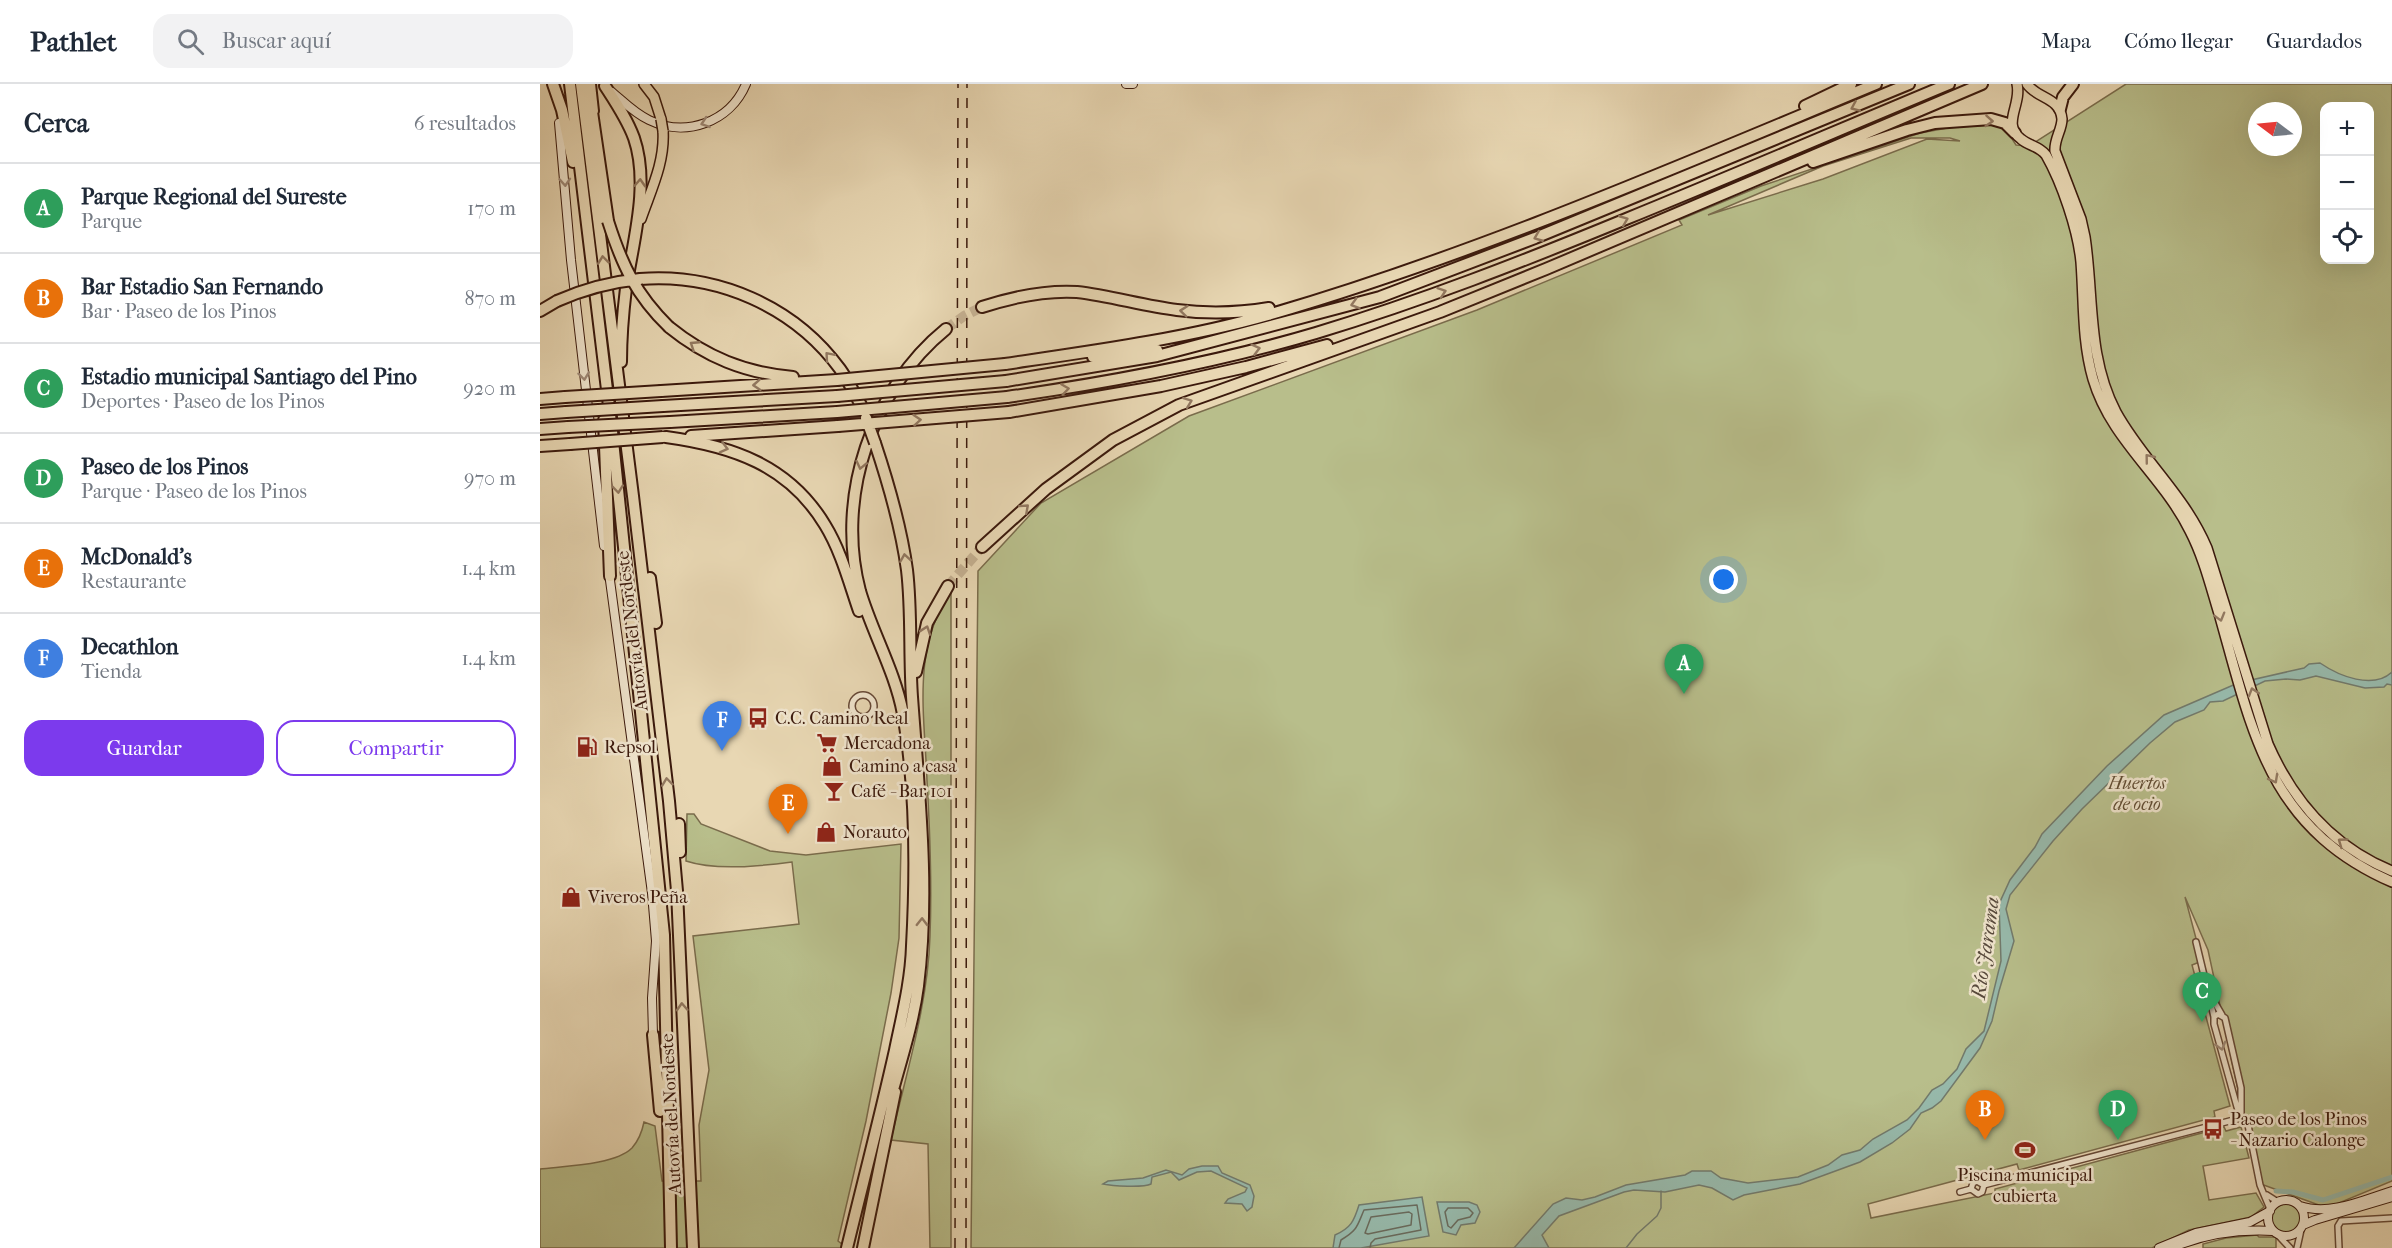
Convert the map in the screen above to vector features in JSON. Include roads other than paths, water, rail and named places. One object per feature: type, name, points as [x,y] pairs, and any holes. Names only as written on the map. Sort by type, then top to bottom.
[{"type":"highway","points":[[553,84],[568,136],[589,247]]},
{"type":"highway","name":"Autovía del Nordeste","points":[[570,84],[600,347],[612,431],[664,935],[667,1161],[671,1248]]},
{"type":"highway","name":"Autovía del Nordeste","points":[[581,84],[668,790],[677,891],[693,1248]]},
{"type":"highway","points":[[589,84],[608,221],[620,258],[634,286],[651,309],[669,327],[709,355],[735,367],[780,376],[833,380]]},
{"type":"highway","points":[[1677,166],[1851,84]]},
{"type":"highway","points":[[1005,364],[1155,340],[1246,320],[1401,273],[1677,166],[1876,84]]},
{"type":"highway","points":[[540,414],[837,396],[1006,381],[1119,364],[1188,348],[1358,303],[1449,272],[1909,84]]},
{"type":"highway","points":[[540,429],[837,412],[1007,397],[1086,386],[1171,370],[1254,350],[1386,311],[1540,254],[1949,84]]},
{"type":"highway","points":[[982,548],[1046,489],[1113,440],[1179,405],[1440,312],[1982,84]]},
{"type":"highway","points":[[2060,110],[2062,97],[2073,84]]},
{"type":"highway","points":[[604,85],[627,121],[640,168],[634,242],[621,323],[620,401]]},
{"type":"highway","points":[[1707,200],[1907,130],[1935,123],[1991,119],[2005,123],[2015,133]]},
{"type":"highway","points":[[540,311],[556,301],[594,286],[616,281],[676,278],[722,286],[761,302],[795,324],[820,345],[841,370],[861,405],[898,516],[907,570],[911,676],[916,729]]},
{"type":"highway","points":[[982,308],[1011,298],[1044,293],[1075,292],[1196,312],[1243,312],[1313,300]]},
{"type":"highway","points":[[847,1248],[908,988],[912,947],[913,864],[908,749],[902,710],[859,587],[853,540],[856,492],[866,445],[892,390],[925,345],[946,329]]},
{"type":"highway","points":[[540,446],[1009,412],[1161,386],[1246,367],[1383,331]]},
{"type":"highway","points":[[600,347],[610,576]]},
{"type":"highway","points":[[540,399],[833,380],[1117,355],[1175,347],[1188,348]]},
{"type":"highway","points":[[665,437],[732,450],[785,478],[800,492],[815,510],[834,543],[866,632],[893,684]]},
{"type":"highway","points":[[633,496],[639,509],[656,623]]},
{"type":"highway","points":[[863,1248],[918,989],[922,943],[922,863],[916,678],[927,623],[948,586]]},
{"type":"highway","points":[[677,891],[680,874],[679,824]]},
{"type":"highway","points":[[653,1035],[662,1134],[667,1161]]},
{"type":"highway","points":[[841,1248],[854,1217],[901,1062]]},
{"type":"highway","points":[[852,1248],[854,1217]]},
{"type":"main road","points":[[548,84],[561,130],[571,260],[595,472],[652,893],[656,941],[652,999],[653,1035]]},
{"type":"main road","points":[[634,242],[659,167],[664,143],[661,119],[654,97],[644,84]]},
{"type":"main road","points":[[604,85],[643,117],[666,127],[682,128],[703,124],[723,114],[739,97],[746,84]]},
{"type":"main road","points":[[1126,84],[1133,84]]},
{"type":"main road","points":[[2017,84],[2018,103],[2012,114],[2015,133],[2022,140],[2041,149],[2049,160],[2073,222],[2081,259],[2088,358],[2100,397],[2118,433],[2178,509],[2191,531],[2267,766],[2278,786],[2310,828],[2347,858],[2392,882]]},
{"type":"main road","points":[[2027,84],[2031,90],[2049,98],[2060,110],[2061,124],[2055,151],[2081,219],[2085,237],[2094,338],[2102,377],[2125,426],[2178,495],[2198,527],[2207,548],[2268,744],[2286,780],[2316,820],[2351,849],[2392,871]]},
{"type":"main road","points":[[2018,103],[2029,96],[2040,95]]},
{"type":"main road","points":[[2034,145],[2044,144],[2058,133]]},
{"type":"main road","points":[[2159,1248],[2196,1233],[2250,1222],[2270,1210],[2278,1202],[2290,1200],[2314,1210],[2327,1210],[2392,1191]]},
{"type":"main road","points":[[2171,1248],[2220,1233],[2258,1229],[2291,1236],[2315,1220],[2392,1197]]},
{"type":"main road","points":[[2300,1206],[2304,1215],[2302,1228]]},
{"type":"main road","points":[[2270,1210],[2268,1223],[2275,1232]]},
{"type":"street","points":[[858,697],[867,697],[872,701],[872,711],[866,716],[860,717],[852,710],[852,702],[858,697]]},
{"type":"street","points":[[2196,942],[2214,1024],[2241,1118],[2248,1125],[2262,1189],[2270,1210]]},
{"type":"street","points":[[2207,990],[2225,1018],[2239,1077],[2241,1118]]},
{"type":"street","points":[[2214,1017],[2222,1015]]},
{"type":"street","points":[[1960,1192],[1971,1189],[1973,1183],[1977,1181],[1984,1185],[2241,1118]]},
{"type":"street","points":[[2262,1189],[2270,1198],[2278,1202]]},
{"type":"street","points":[[2339,1248],[2338,1226],[2341,1221],[2392,1218]]},
{"type":"street","points":[[2297,1248],[2302,1228]]},
{"type":"street","points":[[2275,1232],[2290,1248]]},
{"type":"water","points":[[2320,663],[2356,679],[2375,680],[2392,672],[2392,685],[2365,688],[2316,676],[2300,680],[2265,681],[2223,701],[2210,702],[2204,710],[2175,722],[2150,743],[2082,809],[2053,841],[2010,895],[2006,909],[2014,941],[1992,1021],[1980,1048],[1941,1101],[1921,1113],[1910,1129],[1892,1143],[1860,1162],[1800,1184],[1744,1195],[1733,1200],[1712,1188],[1699,1185],[1665,1192],[1634,1190],[1624,1192],[1559,1216],[1542,1235],[1549,1248],[1514,1248],[1553,1204],[1566,1198],[1582,1200],[1626,1185],[1685,1175],[1692,1171],[1711,1171],[1721,1178],[1748,1183],[1798,1177],[1828,1165],[1842,1155],[1860,1150],[1873,1139],[1907,1120],[1932,1090],[1943,1084],[1957,1069],[1966,1049],[1984,1031],[2001,961],[1999,904],[2010,880],[2042,834],[2107,766],[2164,715],[2238,683]]},
{"type":"water","points":[[1218,1166],[1222,1173],[1250,1185],[1254,1196],[1252,1207],[1247,1211],[1242,1204],[1225,1203],[1228,1199],[1245,1192],[1247,1188],[1211,1171],[1197,1172],[1179,1180],[1171,1172],[1152,1177],[1151,1184],[1141,1186],[1103,1184],[1108,1181],[1143,1178],[1166,1170],[1182,1175],[1189,1169]]},
{"type":"water","points":[[1422,1197],[1429,1236],[1361,1248],[1333,1248],[1335,1235],[1345,1230],[1351,1223],[1359,1205]]},
{"type":"water","points":[[1437,1202],[1469,1202],[1477,1205],[1480,1212],[1475,1223],[1461,1225],[1456,1235],[1443,1232]]},
{"type":"waterway","points":[[2276,1191],[2293,1192],[2323,1200],[2392,1177]]},
{"type":"waterway","points":[[1626,1248],[1637,1234],[1657,1216],[1661,1208],[1661,1191]]},
{"type":"tunnel","points":[[946,329],[982,307]]},
{"type":"tunnel","points":[[948,586],[982,547]]},
{"type":"railway","points":[[955,1248],[958,84]]},
{"type":"railway","points":[[966,1248],[967,84]]},
{"type":"place","name":"Parque Regional del Sureste","points":[[1684,694]]},
{"type":"place","name":"C.C. Camino Real","points":[[758,718]]},
{"type":"place","name":"Mercadona","points":[[827,743]]},
{"type":"place","name":"Repsol","points":[[587,747]]},
{"type":"place","name":"Decathlon","points":[[722,751]]},
{"type":"place","name":"Camino a casa","points":[[832,766]]},
{"type":"place","name":"Café - Bar 101","points":[[834,791]]},
{"type":"place","name":"Norauto","points":[[826,832]]},
{"type":"place","name":"McDonald's","points":[[788,834]]},
{"type":"place","name":"Viveros Peña","points":[[571,897]]},
{"type":"place","name":"Estadio municipal Santiago del Pino","points":[[2202,1022]]},
{"type":"place","name":"Paseo de los Pinos - Nazario Calonge","points":[[2213,1129]]},
{"type":"place","name":"Bar Estadio San Fernando","points":[[1985,1140]]},
{"type":"place","name":"Paseo de los Pinos","points":[[2118,1140]]},
{"type":"place","name":"Piscina municipal cubierta","points":[[2025,1150]]},
{"type":"park label","name":"Huertos de ocio","points":[[2137,793]]},
{"type":"water label","name":"Río Jarama","points":[[1985,948]]}]
